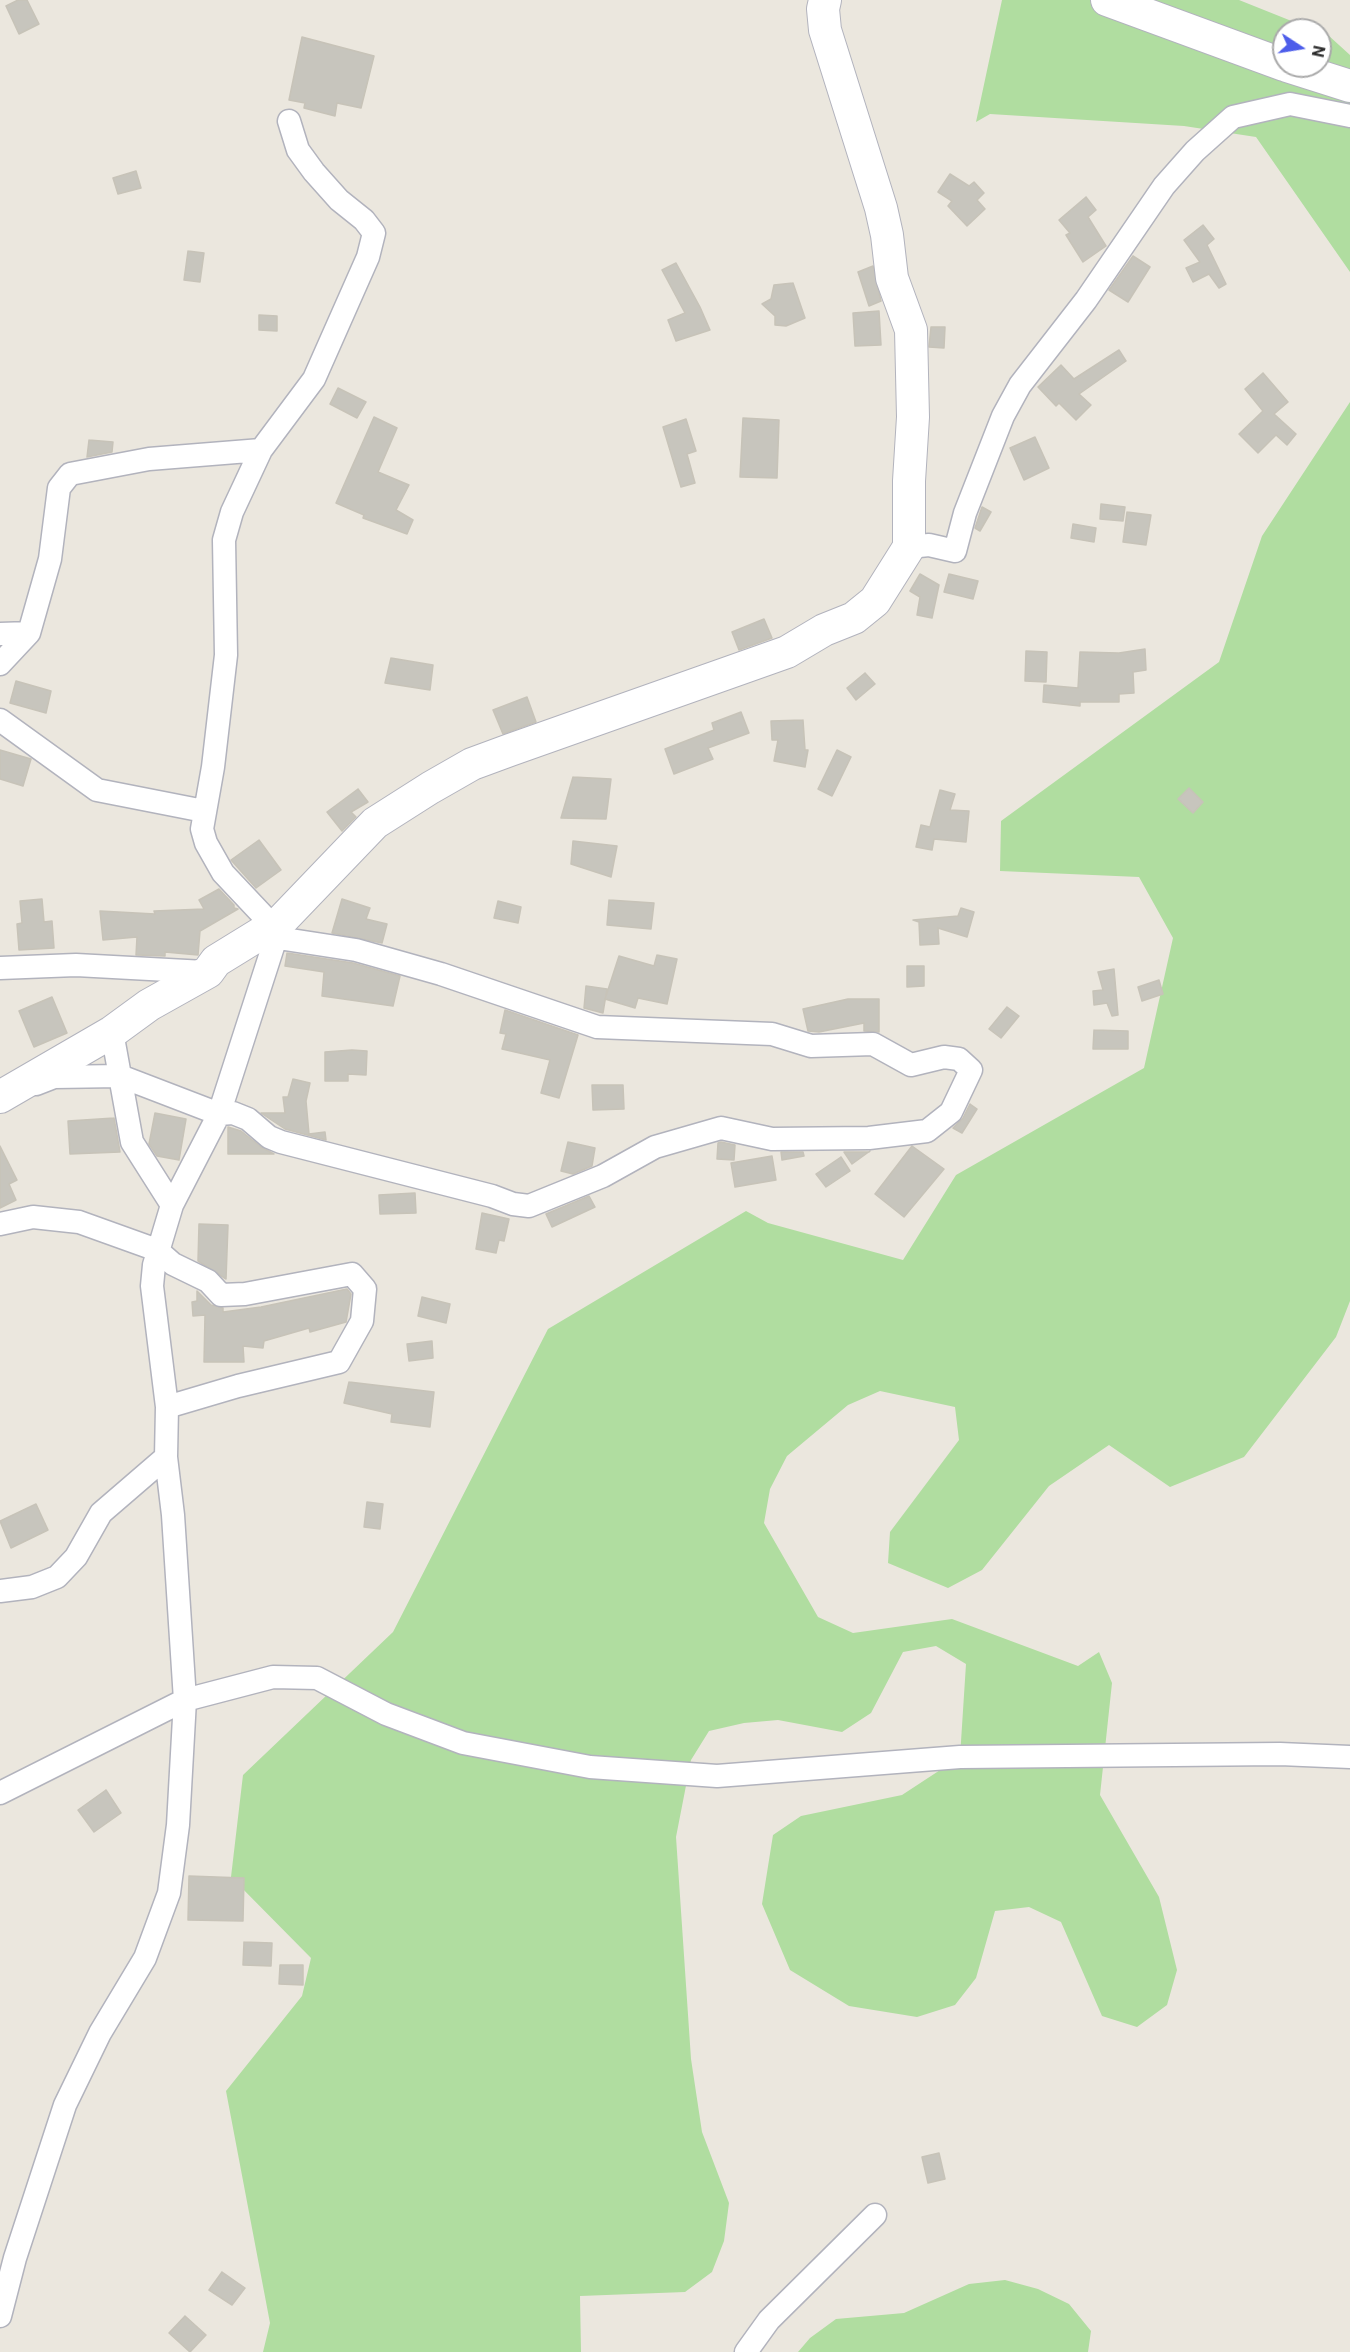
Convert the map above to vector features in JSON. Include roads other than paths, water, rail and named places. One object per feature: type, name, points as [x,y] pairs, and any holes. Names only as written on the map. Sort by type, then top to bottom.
[{"type":"main road","points":[[0,1097],[112,1032],[149,1005],[208,972],[216,961],[277,928],[375,823],[472,764],[787,652],[824,630],[854,618],[875,601],[909,547],[909,481],[913,417],[911,330],[892,279],[887,235],[880,208],[825,30],[823,9],[825,0]]},
{"type":"main road","points":[[1107,0],[1272,60]]},
{"type":"main road","points":[[1326,78],[1350,86]]},
{"type":"street","points":[[909,547],[929,545],[955,551],[965,513],[1003,416],[1020,386],[1086,300],[1164,186],[1195,151],[1233,117],[1290,104],[1350,116]]},
{"type":"street","points":[[0,1097],[54,1077],[120,1076],[219,1114],[233,1113],[248,1119],[269,1137],[281,1142],[492,1196],[513,1204],[529,1206],[603,1176],[655,1147],[721,1128],[772,1139],[869,1138],[927,1131],[951,1112],[971,1070],[959,1059],[944,1057],[911,1065],[873,1044],[811,1046],[772,1034],[597,1027],[441,974],[277,928],[223,873],[206,843],[202,829],[213,768],[226,655],[224,540],[232,512],[261,450],[314,379],[368,257],[374,233],[364,220],[339,200],[314,172],[298,150],[289,121]]},
{"type":"street","points":[[0,664],[29,633],[50,559],[59,488],[70,474],[148,459],[261,450]]},
{"type":"street","points":[[0,634],[29,633]]},
{"type":"street","points":[[0,720],[97,790],[204,811]]},
{"type":"street","points":[[0,2316],[15,2258],[65,2105],[99,2033],[145,1958],[169,1893],[178,1826],[185,1700],[173,1515],[165,1457],[167,1407],[152,1286],[158,1250],[172,1205],[219,1114],[277,928]]},
{"type":"street","points":[[0,968],[76,965],[208,972]]},
{"type":"street","points":[[135,969],[149,1005]]},
{"type":"street","points":[[112,1032],[132,1142],[172,1205]]},
{"type":"street","points":[[0,1224],[33,1217],[79,1222],[158,1250],[173,1264],[208,1281],[221,1295],[245,1294],[352,1274],[365,1289],[362,1321],[339,1362],[238,1386],[167,1407]]},
{"type":"street","points":[[0,1591],[32,1587],[57,1577],[75,1557],[101,1513],[165,1457]]},
{"type":"street","points":[[0,1793],[185,1700],[273,1677],[317,1678],[386,1714],[463,1743],[590,1767],[717,1776],[960,1757],[1280,1754],[1350,1757]]},
{"type":"street","points":[[746,2352],[769,2320],[876,2215]]}]
